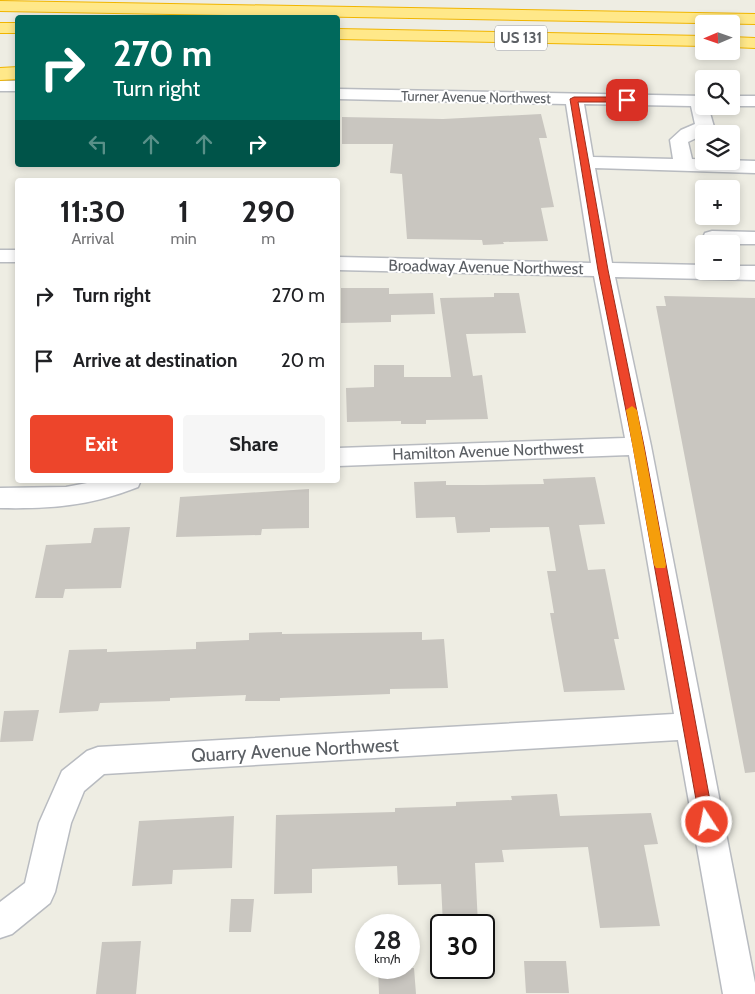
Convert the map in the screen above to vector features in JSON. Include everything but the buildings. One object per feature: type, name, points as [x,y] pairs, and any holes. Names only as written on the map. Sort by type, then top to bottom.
[{"type":"highway","points":[[472,0],[755,18]]},
{"type":"highway","name":"US 131","points":[[0,6],[755,18]]},
{"type":"highway","points":[[0,28],[15,28]]},
{"type":"highway","name":"US 131","points":[[340,34],[695,42]]},
{"type":"highway","points":[[740,42],[755,43]]},
{"type":"highway","points":[[340,50],[695,50]]},
{"type":"highway","points":[[740,50],[755,50]]},
{"type":"highway","points":[[0,74],[15,73]]},
{"type":"street","points":[[0,86],[15,86]]},
{"type":"street","name":"Turner Avenue Northwest","points":[[340,94],[695,100]]},
{"type":"street","points":[[574,99],[603,270],[639,446],[689,726],[740,994]]},
{"type":"street","points":[[740,101],[755,102]]},
{"type":"street","points":[[683,164],[679,140],[687,134],[705,127],[703,115]]},
{"type":"street","points":[[585,162],[755,167]]},
{"type":"street","points":[[740,238],[755,238]]},
{"type":"street","points":[[0,256],[15,256]]},
{"type":"street","name":"Broadway Avenue Northwest","points":[[340,264],[695,272]]},
{"type":"street","name":"Broadway Avenue Northwest","points":[[740,273],[755,273]]},
{"type":"street","name":"Hamilton Avenue Northwest","points":[[340,457],[639,446]]},
{"type":"street","points":[[0,498],[59,499],[89,495],[122,483]]},
{"type":"street","name":"Quarry Avenue Northwest","points":[[0,922],[38,892],[55,823],[73,781],[98,762],[689,726]]},
{"type":"slow traffic","points":[[632,410],[660,565]]},
{"type":"route","points":[[627,100],[574,99],[603,270],[639,446],[707,822]]}]
